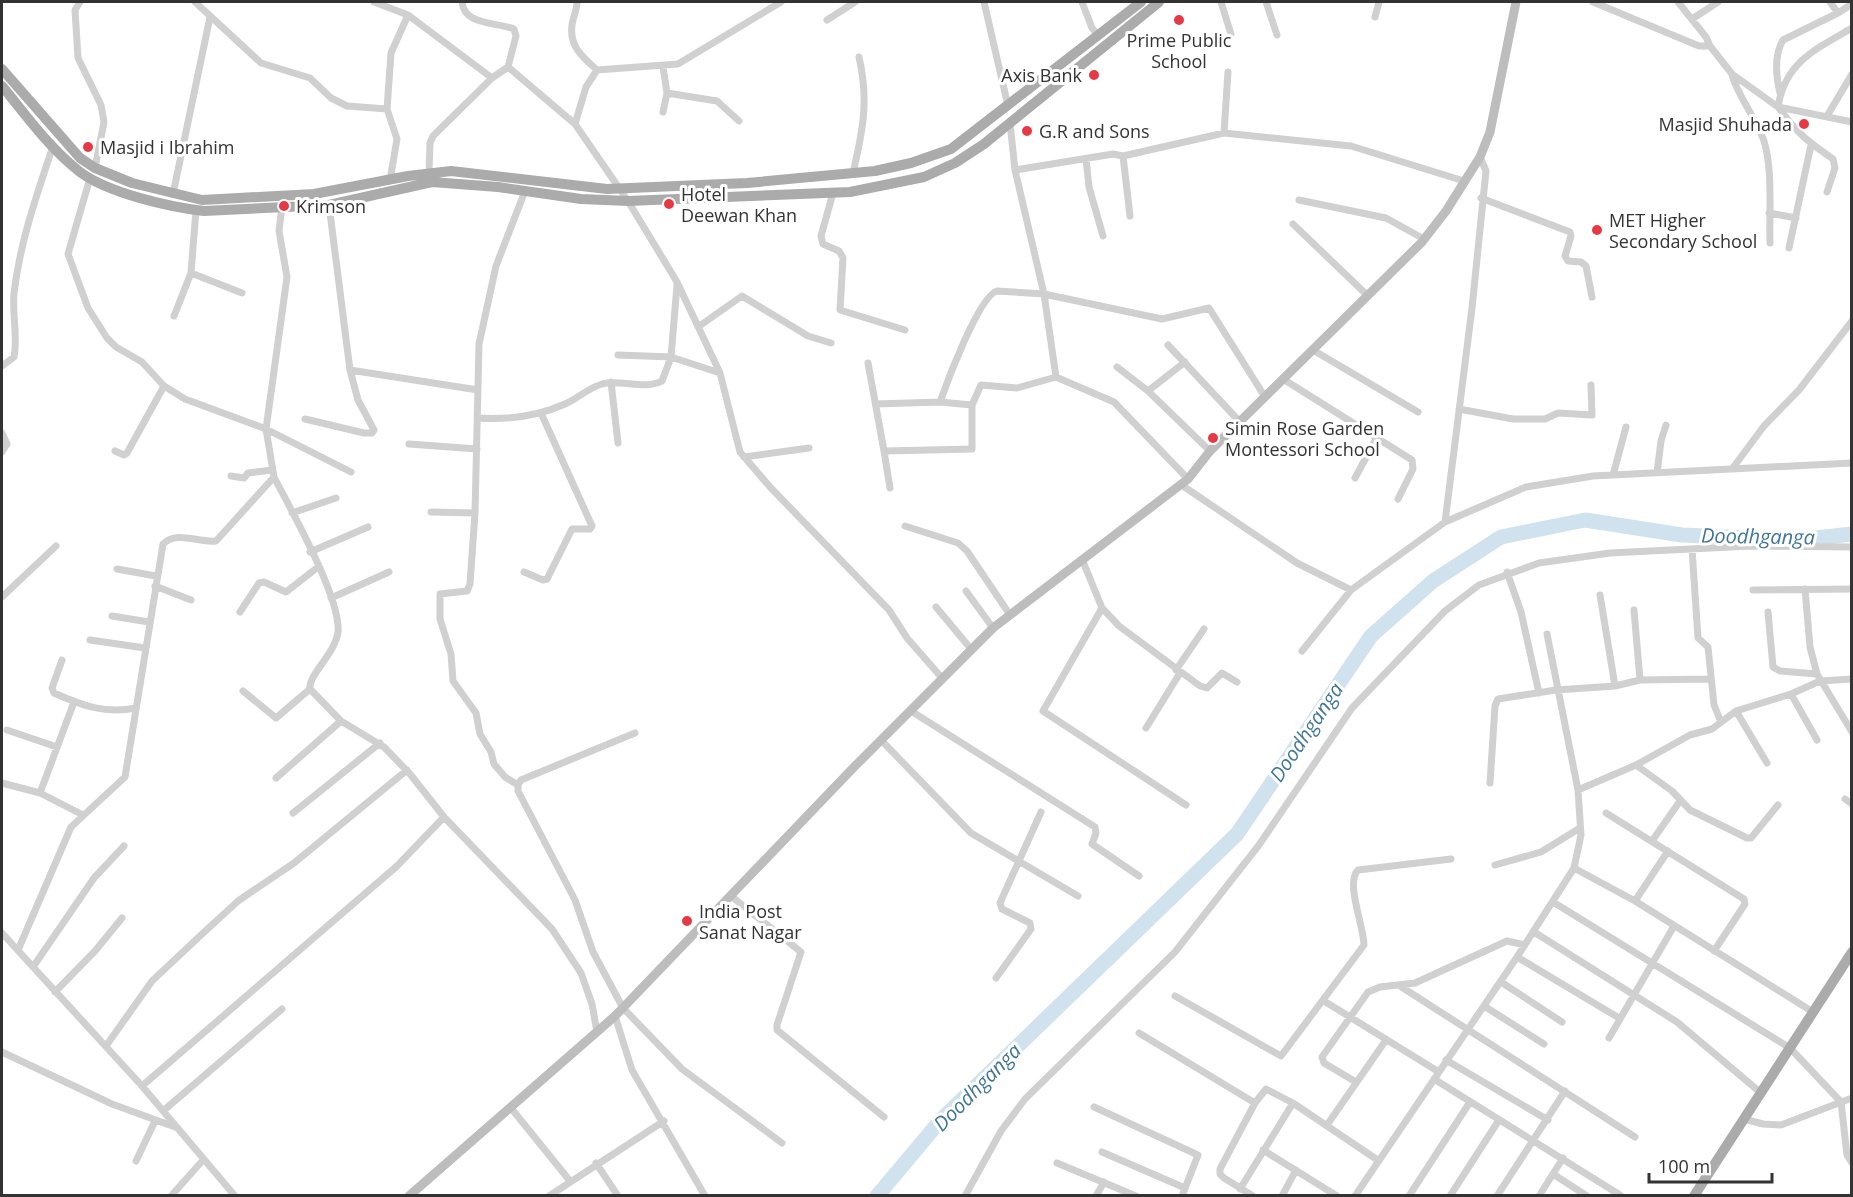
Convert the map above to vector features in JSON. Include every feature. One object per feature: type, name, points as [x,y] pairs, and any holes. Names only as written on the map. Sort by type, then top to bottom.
[{"type":"main road","points":[[2,69],[92,173],[202,200],[337,191],[429,173],[451,171],[618,188],[747,183],[853,173],[911,164],[951,148],[1141,2]]},
{"type":"main road","points":[[2,86],[53,146],[92,173],[130,193],[196,210],[329,205],[432,182],[581,199],[628,201],[850,192],[924,177],[955,163],[1160,2]]},
{"type":"main road","points":[[410,1196],[619,1012],[881,740],[993,628],[1184,482],[1210,451],[1424,239],[1446,211],[1480,157],[1490,132],[1516,2]]},
{"type":"main road","points":[[1694,1196],[1851,952]]},
{"type":"street","points":[[80,2],[75,10],[78,58],[100,105],[104,122],[92,173],[80,208],[69,258],[99,328],[116,347],[142,362],[164,386],[185,399],[266,429],[351,472]]},
{"type":"street","points":[[195,2],[261,63],[310,78],[331,98],[347,106],[387,109]]},
{"type":"street","points":[[374,2],[408,15],[492,78]]},
{"type":"street","points":[[429,173],[430,143],[433,136],[492,78],[508,67],[516,36],[514,29],[468,16],[463,10],[462,2]]},
{"type":"street","points":[[577,2],[572,23],[573,42],[579,54],[597,70],[663,67],[678,64],[781,2]]},
{"type":"street","points":[[827,20],[855,2]]},
{"type":"street","points":[[984,2],[1008,106]]},
{"type":"street","points":[[1082,2],[1092,28],[1098,35]]},
{"type":"street","points":[[1221,2],[1231,34]]},
{"type":"street","points":[[1266,2],[1277,35]]},
{"type":"street","points":[[1374,16],[1378,2]]},
{"type":"street","points":[[1593,2],[1699,46],[1710,46]]},
{"type":"street","points":[[1678,2],[1706,37],[1731,74],[1778,107],[1811,145],[1833,159],[1835,168],[1827,192]]},
{"type":"street","points":[[1692,19],[1718,2]]},
{"type":"street","points":[[1830,2],[1838,13]]},
{"type":"street","points":[[1778,107],[1780,93],[1776,74],[1779,47],[1783,40],[1838,13],[1851,4]]},
{"type":"street","points":[[390,180],[397,135],[387,109],[391,53],[408,15]]},
{"type":"street","points":[[173,194],[210,17]]},
{"type":"street","points":[[1780,93],[1795,65],[1807,54],[1851,28]]},
{"type":"street","points":[[853,173],[866,121],[865,80],[859,57]]},
{"type":"street","points":[[508,67],[575,124],[628,201],[677,282],[720,373],[736,441],[744,457],[883,603],[907,638],[942,678]]},
{"type":"street","points":[[663,67],[667,93],[663,112]]},
{"type":"street","points":[[575,124],[586,87],[597,70]]},
{"type":"street","points":[[1224,133],[1228,72]]},
{"type":"street","points":[[1731,74],[1736,91],[1757,123],[1767,152],[1770,243]]},
{"type":"street","points":[[1827,116],[1851,74]]},
{"type":"street","points":[[667,93],[717,100],[738,121]]},
{"type":"street","points":[[1778,107],[1851,122]]},
{"type":"street","points":[[1010,121],[1015,170],[1044,294],[1056,376]]},
{"type":"street","points":[[1015,170],[1123,156],[1224,133],[1351,146],[1464,181]]},
{"type":"street","points":[[1789,248],[1811,145]]},
{"type":"street","points":[[2,366],[14,357],[13,315],[18,268],[27,228],[53,146]]},
{"type":"street","points":[[1123,156],[1130,216]]},
{"type":"street","points":[[1445,522],[1472,308],[1481,198],[1486,167],[1480,157]]},
{"type":"street","points":[[1086,159],[1089,187],[1103,236]]},
{"type":"street","points":[[525,191],[488,292],[479,345],[475,513],[470,587],[467,591],[440,594],[440,619],[451,654],[453,681],[476,713],[480,734],[491,752],[494,764],[505,777],[518,785],[574,900],[619,1012],[632,1070],[664,1121],[705,1196]]},
{"type":"street","points":[[833,193],[821,236],[823,244],[839,251],[843,258],[840,310],[905,330]]},
{"type":"street","points":[[243,692],[276,718],[310,689],[311,678],[327,661],[336,641],[337,621],[331,598],[273,474],[266,429],[287,277],[279,231],[283,196]]},
{"type":"street","points":[[1481,198],[1570,232],[1565,256],[1568,261],[1581,262],[1586,266],[1592,297]]},
{"type":"street","points":[[1299,200],[1386,218],[1424,239]]},
{"type":"street","points":[[305,419],[374,432],[374,426],[358,400],[350,370],[329,205]]},
{"type":"street","points":[[174,316],[191,273],[196,210]]},
{"type":"street","points":[[1769,213],[1796,218]]},
{"type":"street","points":[[1293,224],[1368,296]]},
{"type":"street","points":[[191,273],[242,293]]},
{"type":"street","points":[[477,418],[515,419],[541,413],[564,405],[592,388],[611,382],[658,383],[666,375],[671,357],[677,282]]},
{"type":"street","points":[[940,402],[958,354],[984,303],[993,292],[1044,294],[1162,319],[1209,308],[1265,397]]},
{"type":"street","points":[[698,327],[742,296],[808,336],[831,343]]},
{"type":"street","points":[[1732,469],[1764,426],[1799,390],[1851,321]]},
{"type":"street","points":[[1168,345],[1240,422]]},
{"type":"street","points":[[1313,350],[1418,412]]},
{"type":"street","points":[[618,355],[671,357],[720,373]]},
{"type":"street","points":[[868,363],[890,488]]},
{"type":"street","points":[[1148,392],[1185,363]]},
{"type":"street","points":[[1117,367],[1148,392],[1210,451]]},
{"type":"street","points":[[350,370],[477,390]]},
{"type":"street","points":[[884,451],[970,450],[974,441],[972,405],[981,385],[1017,388],[1056,376],[1114,402],[1184,482],[1297,563],[1352,590]]},
{"type":"street","points":[[1283,379],[1413,463],[1413,469],[1398,500]]},
{"type":"street","points":[[611,382],[618,443]]},
{"type":"street","points":[[1459,409],[1513,419],[1545,419],[1558,413],[1592,415],[1591,385]]},
{"type":"street","points":[[115,451],[124,455],[127,453],[164,386]]},
{"type":"street","points":[[876,404],[940,402],[972,405]]},
{"type":"street","points":[[524,572],[543,580],[548,579],[572,529],[590,529],[592,526],[541,413]]},
{"type":"street","points":[[1658,473],[1661,441],[1666,425]]},
{"type":"street","points":[[1613,475],[1626,427]]},
{"type":"street","points":[[2,433],[7,444],[2,452]]},
{"type":"street","points":[[1355,478],[1376,438]]},
{"type":"street","points":[[409,444],[477,449]]},
{"type":"street","points":[[744,457],[808,448]]},
{"type":"street","points":[[1302,651],[1352,590],[1445,522],[1526,487],[1613,475],[1851,463]]},
{"type":"street","points":[[231,476],[244,478],[248,473],[273,474]]},
{"type":"street","points":[[18,950],[68,833],[83,815],[125,777],[159,553],[169,538],[216,541],[273,474]]},
{"type":"street","points":[[292,513],[336,498]]},
{"type":"street","points":[[431,512],[475,513]]},
{"type":"street","points":[[905,526],[958,543],[967,551],[1010,615]]},
{"type":"street","points":[[310,552],[368,527]]},
{"type":"street","points":[[2,597],[56,546]]},
{"type":"street","points":[[965,1196],[1001,1131],[1025,1099],[1175,952],[1259,845],[1352,708],[1445,611],[1479,585],[1507,572],[1539,563],[1610,553],[1751,546],[1851,547]]},
{"type":"street","points":[[1692,549],[1698,638],[1708,647],[1715,709],[1722,722]]},
{"type":"street","points":[[1082,559],[1102,608],[1119,626],[1204,688],[1207,688],[1222,673],[1237,682]]},
{"type":"street","points":[[240,612],[259,583],[264,582],[286,592],[318,567]]},
{"type":"street","points":[[117,569],[156,576]]},
{"type":"street","points":[[331,598],[389,572]]},
{"type":"street","points":[[1507,572],[1521,612],[1539,693]]},
{"type":"street","points":[[154,586],[191,600]]},
{"type":"street","points":[[1805,589],[1810,647],[1818,678],[1851,732]]},
{"type":"street","points":[[1753,590],[1851,589]]},
{"type":"street","points":[[966,591],[993,628]]},
{"type":"street","points":[[1600,595],[1615,686]]},
{"type":"street","points":[[936,607],[971,649]]},
{"type":"street","points":[[1102,608],[1043,711],[1186,805]]},
{"type":"street","points":[[1634,610],[1640,680]]},
{"type":"street","points":[[1768,612],[1773,667],[1818,678],[1851,679]]},
{"type":"street","points":[[112,616],[149,622]]},
{"type":"street","points":[[1146,728],[1204,629]]},
{"type":"street","points":[[1355,1196],[1534,932],[1574,868],[1580,852],[1578,790],[1556,690],[1547,634]]},
{"type":"street","points":[[90,640],[145,648]]},
{"type":"street","points":[[62,660],[53,691],[74,702],[109,712],[136,708]]},
{"type":"street","points":[[1578,790],[1636,765],[1690,735],[1712,729],[1736,711],[1791,694],[1818,678]]},
{"type":"street","points":[[1490,783],[1496,702],[1506,697],[1556,690],[1615,686],[1640,680],[1710,679]]},
{"type":"street","points":[[310,689],[341,721],[380,743],[407,770],[444,817],[522,895],[564,943],[587,989],[597,1032]]},
{"type":"street","points":[[1791,694],[1817,740]]},
{"type":"street","points":[[40,793],[74,702]]},
{"type":"street","points":[[911,711],[1095,827],[1096,832],[1092,844],[1139,876]]},
{"type":"street","points":[[1736,711],[1767,763]]},
{"type":"street","points":[[276,778],[341,721]]},
{"type":"street","points":[[7,730],[57,747]]},
{"type":"street","points":[[518,785],[521,780],[635,733]]},
{"type":"street","points":[[881,740],[970,834],[1078,896]]},
{"type":"street","points":[[293,813],[380,743]]},
{"type":"street","points":[[1636,765],[1672,791],[1690,810],[1749,838],[1778,805]]},
{"type":"street","points":[[106,1046],[152,981],[201,934],[238,901],[294,863],[407,770]]},
{"type":"street","points":[[2,783],[40,793],[83,815]]},
{"type":"street","points":[[1652,841],[1680,801]]},
{"type":"street","points":[[996,978],[1031,928],[1028,922],[1000,906],[1041,812]]},
{"type":"street","points":[[1606,813],[1745,902],[1714,951]]},
{"type":"street","points":[[142,1086],[404,860],[444,817]]},
{"type":"street","points":[[1496,865],[1541,852],[1580,828]]},
{"type":"street","points":[[33,967],[94,878],[124,846]]},
{"type":"street","points":[[1635,902],[1668,851]]},
{"type":"street","points":[[1175,996],[1281,1056],[1364,945],[1353,885],[1355,873],[1358,870],[1451,859]]},
{"type":"street","points":[[1574,868],[1635,902],[1813,1012]]},
{"type":"street","points":[[730,896],[801,952],[777,1030],[884,1117]]},
{"type":"street","points":[[1553,902],[1790,1048],[1841,1102],[1847,1155],[1851,1163]]},
{"type":"street","points":[[55,992],[95,951],[122,918]]},
{"type":"street","points":[[1609,1038],[1651,961],[1674,927]]},
{"type":"street","points":[[1534,932],[1677,1022],[1761,1093]]},
{"type":"street","points":[[2,933],[142,1086],[235,1196]]},
{"type":"street","points":[[1356,1082],[1322,1060],[1350,1017],[1373,988],[1400,986],[1430,977],[1507,940],[1525,945]]},
{"type":"street","points":[[1517,957],[1619,1018]]},
{"type":"street","points":[[1501,982],[1562,1022]]},
{"type":"street","points":[[1400,986],[1635,1137]]},
{"type":"street","points":[[1324,1001],[1438,1072]]},
{"type":"street","points":[[1484,1006],[1544,1044]]},
{"type":"street","points":[[163,1111],[282,1009]]},
{"type":"street","points":[[619,1012],[682,1069],[782,1143]]},
{"type":"street","points":[[1139,1034],[1255,1103]]},
{"type":"street","points":[[1327,1125],[1386,1040]]},
{"type":"street","points":[[2,1052],[155,1121],[176,1128]]},
{"type":"street","points":[[1446,1060],[1548,1120]]},
{"type":"street","points":[[1434,1079],[1620,1195]]},
{"type":"street","points":[[1253,1196],[1224,1178],[1220,1169],[1255,1103],[1263,1091],[1269,1089],[1293,1102],[1379,1161]]},
{"type":"street","points":[[1497,1196],[1535,1141],[1565,1091]]},
{"type":"street","points":[[1744,1119],[1763,1124],[1781,1125],[1851,1098]]},
{"type":"street","points":[[1240,1189],[1293,1102]]},
{"type":"street","points":[[1408,1196],[1470,1102]]},
{"type":"street","points":[[1094,1107],[1194,1151],[1198,1158],[1183,1192],[1102,1152]]},
{"type":"street","points":[[511,1108],[570,1181]]},
{"type":"street","points":[[1450,1196],[1499,1120]]},
{"type":"street","points":[[136,1161],[155,1121]]},
{"type":"street","points":[[549,1196],[558,1193],[570,1181],[596,1163],[664,1121]]},
{"type":"street","points":[[1263,1150],[1337,1196]]},
{"type":"street","points":[[1540,1195],[1563,1158]]},
{"type":"street","points":[[171,1196],[204,1159]]},
{"type":"street","points":[[596,1163],[618,1196]]},
{"type":"street","points":[[1057,1163],[1136,1196]]},
{"type":"street","points":[[1282,1196],[1296,1170]]},
{"type":"street","points":[[1553,1174],[1587,1196]]},
{"type":"street","points":[[1096,1196],[1104,1182]]},
{"type":"waterway","name":"Doodhganga","points":[[877,1196],[940,1121],[1237,834],[1371,636],[1433,581],[1501,537],[1585,520],[1682,535],[1798,540],[1852,534]]},
{"type":"place","name":"Prime Public School","points":[[1179,20]]},
{"type":"place","name":"Axis Bank","points":[[1094,75]]},
{"type":"place","name":"Masjid Shuhada","points":[[1804,124]]},
{"type":"place","name":"G.R and Sons","points":[[1027,131]]},
{"type":"place","name":"Masjid i Ibrahim","points":[[88,147]]},
{"type":"place","name":"Hotel Deewan Khan","points":[[669,204]]},
{"type":"place","name":"Krimson","points":[[284,206]]},
{"type":"place","name":"MET Higher Secondary School","points":[[1597,230]]},
{"type":"place","name":"Simin Rose Garden Montessori School","points":[[1213,438]]},
{"type":"place","name":"India Post Sanat Nagar","points":[[687,921]]}]
